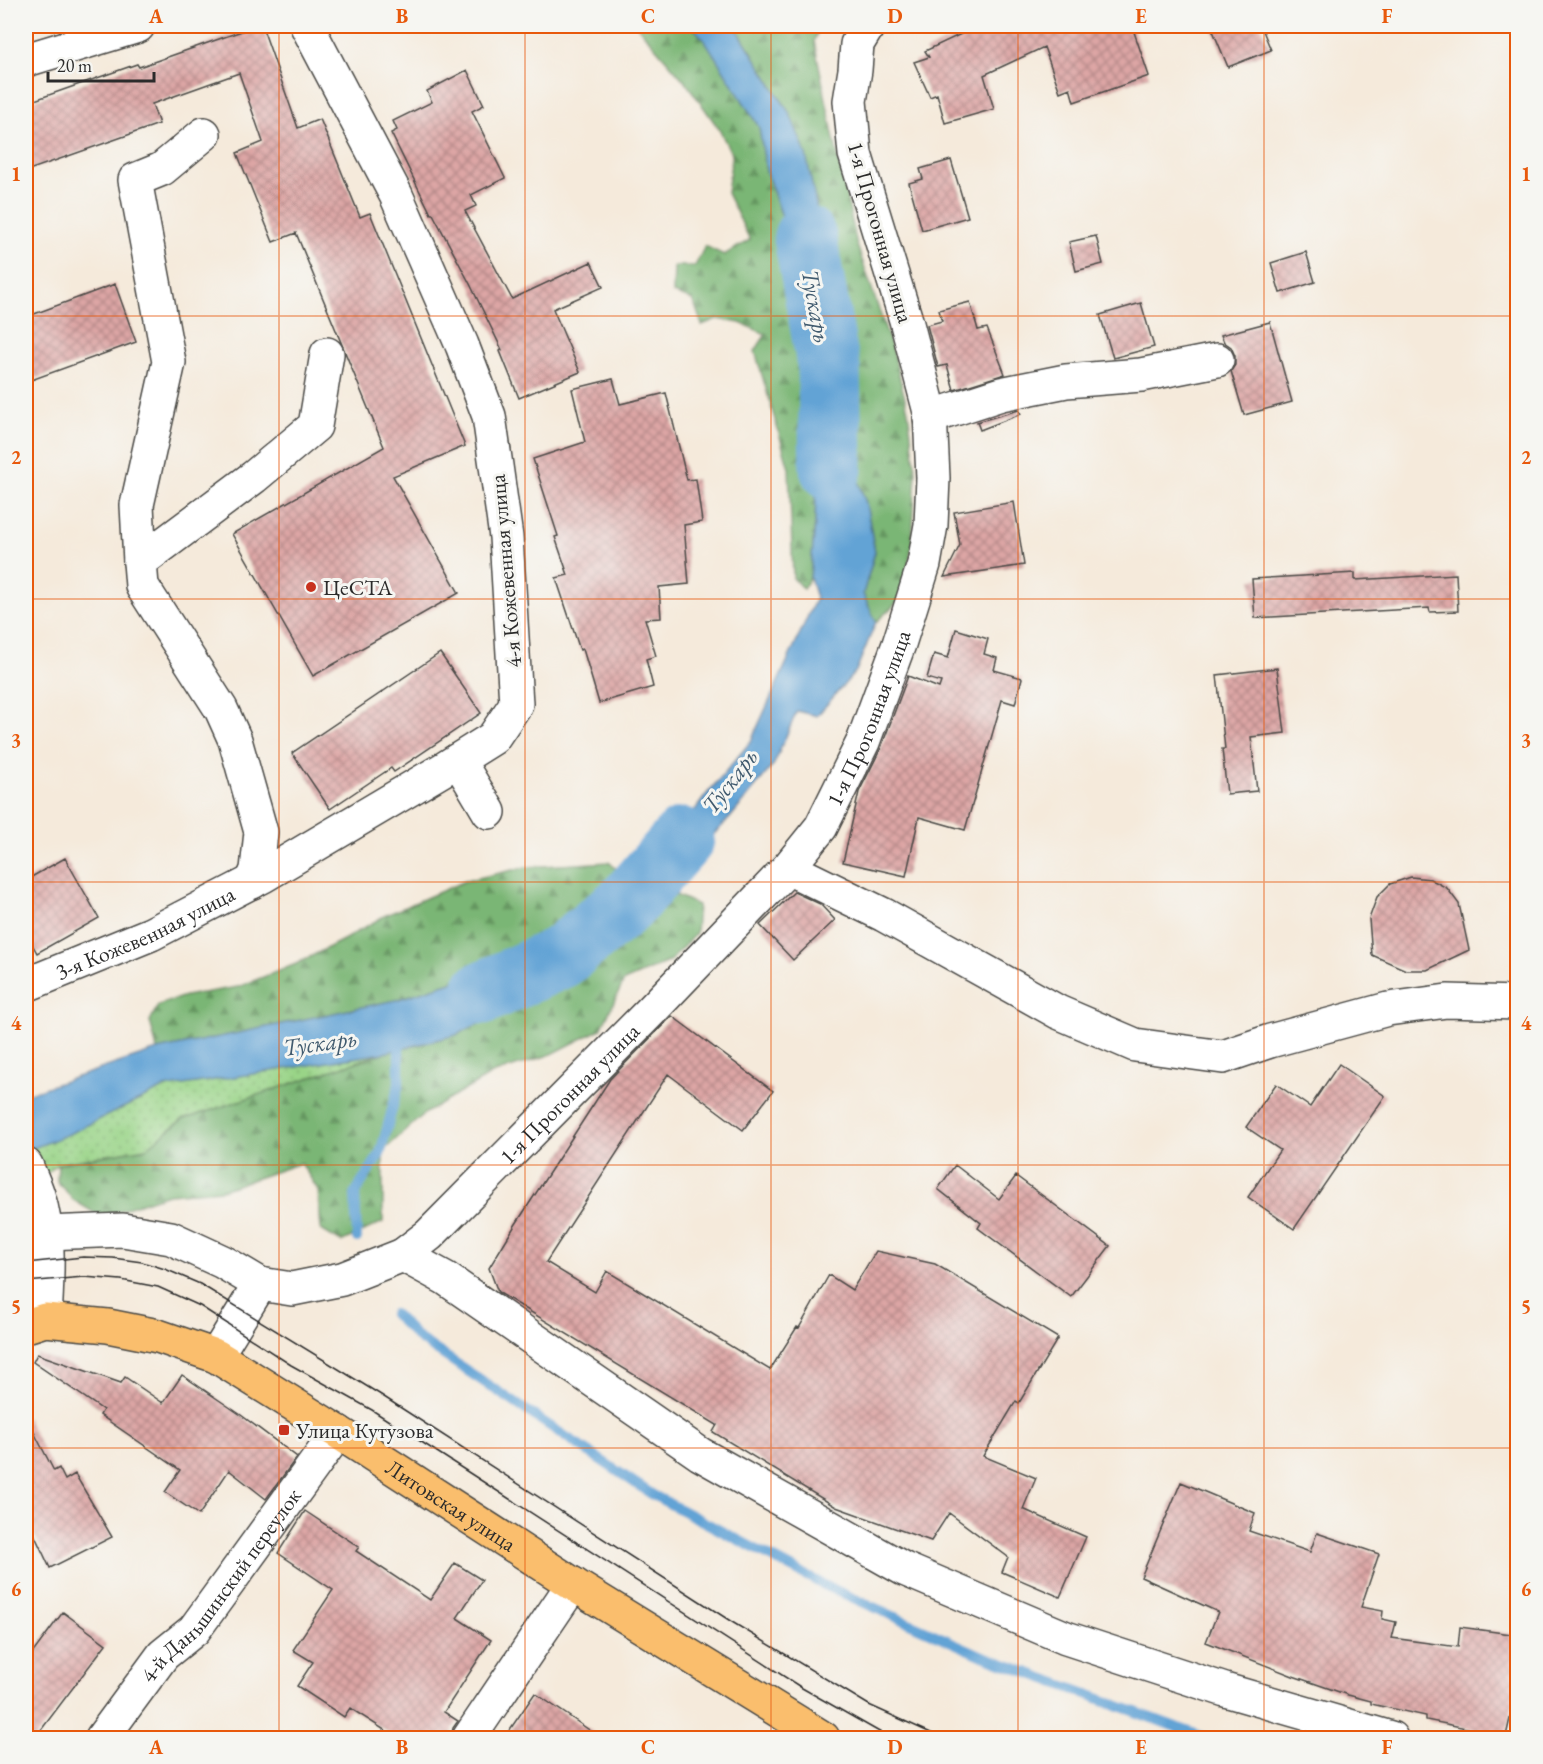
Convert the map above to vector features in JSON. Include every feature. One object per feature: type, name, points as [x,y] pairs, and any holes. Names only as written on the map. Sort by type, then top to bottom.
[{"type":"main road","name":"Литовская улица","points":[[35,1323],[108,1326],[158,1336],[216,1356],[573,1584],[823,1738]]},
{"type":"street","points":[[26,60],[138,26]]},
{"type":"street","name":"4-я Кожевенная улица","points":[[257,879],[493,738],[516,704],[506,537],[489,416],[462,345],[396,195],[308,26]]},
{"type":"street","name":"1-я Прогонная улица","points":[[260,1284],[292,1289],[342,1279],[403,1255],[429,1235],[650,1012],[788,868],[821,827],[863,742],[899,644],[924,564],[932,525],[933,478],[930,417],[906,320],[855,154],[850,101],[857,44],[867,26]]},
{"type":"street","points":[[204,134],[162,169],[135,180],[169,362],[137,505],[140,562],[142,586],[221,710],[235,740],[261,832],[257,879]]},
{"type":"street","points":[[140,562],[254,477],[315,426],[327,354]]},
{"type":"street","points":[[930,417],[1001,394],[1066,381],[1141,375],[1217,360]]},
{"type":"street","points":[[458,760],[489,812]]},
{"type":"street","points":[[788,868],[884,915],[1058,1012],[1135,1045],[1223,1057],[1270,1041],[1388,1009],[1448,1001],[1518,1003]]},
{"type":"street","name":"3-я Кожевенная улица","points":[[26,985],[151,934],[257,879]]},
{"type":"street","points":[[26,1165],[38,1195],[46,1233],[48,1260],[35,1323]]},
{"type":"street","points":[[46,1233],[123,1230],[171,1238],[223,1262],[260,1284],[216,1356]]},
{"type":"street","points":[[403,1255],[445,1278],[700,1454],[904,1569],[1066,1638],[1226,1690],[1390,1738]]},
{"type":"street","name":"4-й Даньшинский переулок","points":[[102,1738],[163,1655],[195,1630],[338,1432]]},
{"type":"street","points":[[469,1738],[573,1584]]},
{"type":"green space","points":[[637,26],[692,26],[706,41],[759,127],[766,171],[820,318],[830,383],[818,435],[815,523],[810,578],[803,589],[793,578],[789,468],[755,351],[766,334],[740,323],[717,319],[702,325],[693,300],[673,293],[674,266],[695,266],[705,246],[724,255],[750,240],[727,193],[732,155],[719,129],[687,84]]},
{"type":"green space","points":[[735,26],[820,26],[814,41],[833,134],[857,245],[893,351],[908,411],[916,472],[912,546],[902,598],[876,622],[863,594],[875,552],[866,503],[849,456],[856,346],[827,260],[790,114]]},
{"type":"green space","points":[[609,862],[637,889],[626,904],[561,957],[510,959],[467,977],[396,1000],[157,1050],[150,1021],[158,1005],[185,996],[238,987],[296,964],[384,916],[465,881],[526,867]]},
{"type":"green space","points":[[676,895],[698,905],[696,933],[670,961],[624,981],[601,1029],[552,1054],[492,1074],[424,1114],[383,1151],[383,1222],[341,1242],[321,1230],[318,1190],[301,1163],[222,1190],[168,1194],[101,1217],[73,1200],[57,1181],[58,1164],[146,1148],[182,1120],[384,1053],[456,1035],[592,968],[654,906]]},
{"type":"green space","points":[[384,1053],[182,1120],[146,1148],[58,1164],[26,1191],[26,1151],[69,1134],[164,1088]]},
{"type":"water","points":[[692,26],[735,26],[790,114],[806,154],[827,260],[856,346],[849,456],[866,503],[875,552],[863,594],[876,622],[856,671],[817,716],[797,711],[774,764],[730,818],[695,853],[676,895],[654,906],[592,968],[456,1035],[384,1053],[164,1088],[69,1134],[26,1151],[26,1094],[157,1050],[396,1000],[467,977],[510,959],[561,957],[626,904],[706,795],[751,741],[816,598],[810,578],[815,523],[818,435],[830,383],[820,318],[766,171],[759,127],[706,42]]},
{"type":"building","points":[[256,26],[262,26],[298,128],[320,119],[360,217],[370,213],[465,446],[393,476],[459,593],[313,676],[232,534],[384,447],[296,233],[273,242],[237,153],[263,142],[239,73],[152,104],[159,124],[26,171],[26,103]]},
{"type":"building","points":[[978,26],[1132,26],[1149,76],[1074,102],[1070,88],[1060,92],[1044,47],[984,75],[994,109],[945,123],[937,94],[930,97],[914,62],[929,57],[925,51]]},
{"type":"building","points":[[1211,26],[1261,26],[1271,50],[1228,67]]},
{"type":"building","points":[[467,70],[484,105],[472,111],[505,178],[471,195],[476,206],[465,211],[512,299],[591,262],[603,287],[553,309],[580,372],[519,398],[500,351],[502,350],[391,133],[397,130],[393,121],[432,102],[427,91]]},
{"type":"building","points":[[951,160],[968,217],[922,230],[909,183],[923,179],[920,169]]},
{"type":"building","points":[[1096,236],[1103,264],[1076,271],[1069,242]]},
{"type":"building","points":[[1306,252],[1315,282],[1280,293],[1271,263]]},
{"type":"building","points":[[115,284],[136,342],[26,382],[26,317]]},
{"type":"building","points":[[970,302],[978,330],[987,328],[1005,374],[954,390],[947,365],[938,367],[927,325],[942,321],[939,310]]},
{"type":"building","points":[[1141,303],[1154,347],[1113,358],[1100,315]]},
{"type":"building","points":[[1270,322],[1292,402],[1244,415],[1231,371],[1235,365],[1235,356],[1221,335]]},
{"type":"building","points":[[613,379],[620,404],[666,393],[687,480],[696,479],[702,522],[684,525],[689,584],[659,587],[661,618],[645,619],[656,656],[646,659],[653,687],[599,703],[583,649],[580,650],[556,578],[568,575],[533,459],[585,442],[572,389]]},
{"type":"building","points":[[1019,410],[1021,414],[980,430],[977,422]]},
{"type":"building","points":[[1014,502],[1024,565],[944,577],[960,545],[954,512]]},
{"type":"building","points":[[1355,573],[1355,580],[1456,574],[1458,611],[1430,612],[1429,608],[1255,618],[1252,579]]},
{"type":"building","points":[[956,629],[988,639],[984,654],[997,658],[994,670],[1022,678],[1015,704],[1002,700],[965,830],[919,817],[906,876],[843,862],[859,792],[881,748],[908,676],[939,688],[941,682],[927,678],[934,654],[948,658]]},
{"type":"building","points":[[440,653],[481,713],[394,772],[391,768],[330,809],[292,753]]},
{"type":"building","points":[[1277,668],[1285,733],[1251,737],[1257,791],[1227,794],[1217,675]]},
{"type":"building","points":[[65,858],[99,918],[37,953],[26,933],[26,880]]},
{"type":"building","points":[[1411,877],[1430,879],[1447,888],[1459,904],[1469,950],[1427,970],[1406,970],[1372,955],[1369,919],[1377,897],[1390,884]]},
{"type":"building","points":[[794,892],[820,904],[835,920],[793,960],[760,925]]},
{"type":"building","points":[[672,1016],[773,1091],[743,1130],[668,1074],[546,1262],[595,1292],[607,1271],[770,1370],[797,1327],[799,1328],[829,1275],[852,1290],[876,1251],[935,1264],[1058,1338],[1019,1403],[1016,1401],[983,1456],[1036,1478],[1023,1509],[1086,1537],[1060,1597],[1002,1572],[1008,1557],[949,1513],[931,1541],[836,1507],[713,1432],[717,1425],[498,1292],[489,1268],[514,1227],[610,1079]]},
{"type":"building","points":[[1339,1064],[1385,1096],[1294,1229],[1248,1197],[1280,1150],[1246,1127],[1276,1084],[1310,1107]]},
{"type":"building","points":[[955,1165],[999,1199],[1016,1176],[1110,1246],[1071,1297],[978,1228],[981,1223],[938,1189]]},
{"type":"building","points":[[37,1354],[121,1383],[125,1377],[163,1403],[182,1375],[297,1457],[266,1499],[229,1470],[199,1515],[165,1492],[180,1470],[100,1415],[103,1410],[33,1362]]},
{"type":"building","points":[[26,1417],[54,1471],[59,1468],[65,1480],[75,1474],[112,1537],[50,1568],[26,1517]]},
{"type":"building","points":[[1181,1482],[1255,1513],[1249,1531],[1310,1552],[1317,1533],[1379,1554],[1361,1607],[1383,1611],[1382,1619],[1396,1622],[1392,1638],[1458,1647],[1460,1627],[1518,1635],[1518,1684],[1506,1736],[1426,1720],[1426,1716],[1371,1704],[1371,1701],[1293,1676],[1206,1642],[1218,1612],[1141,1577]]},
{"type":"building","points":[[305,1511],[359,1547],[356,1551],[430,1600],[455,1563],[482,1580],[457,1618],[491,1640],[444,1712],[458,1721],[453,1728],[451,1738],[397,1738],[350,1708],[344,1717],[297,1686],[313,1662],[293,1650],[333,1590],[278,1553]]},
{"type":"building","points":[[63,1612],[106,1644],[35,1738],[26,1738],[26,1662]]},
{"type":"building","points":[[535,1693],[601,1738],[504,1738]]},
{"type":"waterway","name":"Тускарь","points":[[805,237],[829,368],[831,468]]},
{"type":"waterway","name":"Тускарь","points":[[482,993],[561,957],[626,904],[683,839]]},
{"type":"waterway","points":[[357,1238],[355,1193],[380,1154],[399,1084],[399,1035]]},
{"type":"waterway","points":[[394,1314],[418,1338],[653,1495],[824,1585],[983,1656],[1206,1738]]},
{"type":"tram line","points":[[26,1263],[83,1257],[113,1258],[142,1262],[200,1284],[381,1395],[732,1622],[869,1705],[942,1738]]},
{"type":"tram line","points":[[26,1282],[84,1277],[121,1280],[158,1287],[200,1306],[291,1365],[372,1410],[802,1688],[890,1738]]},
{"type":"place","name":"ЦеСТА","points":[[311,587]]},
{"type":"place","name":"Улица Кутузова","points":[[284,1430]]}]
